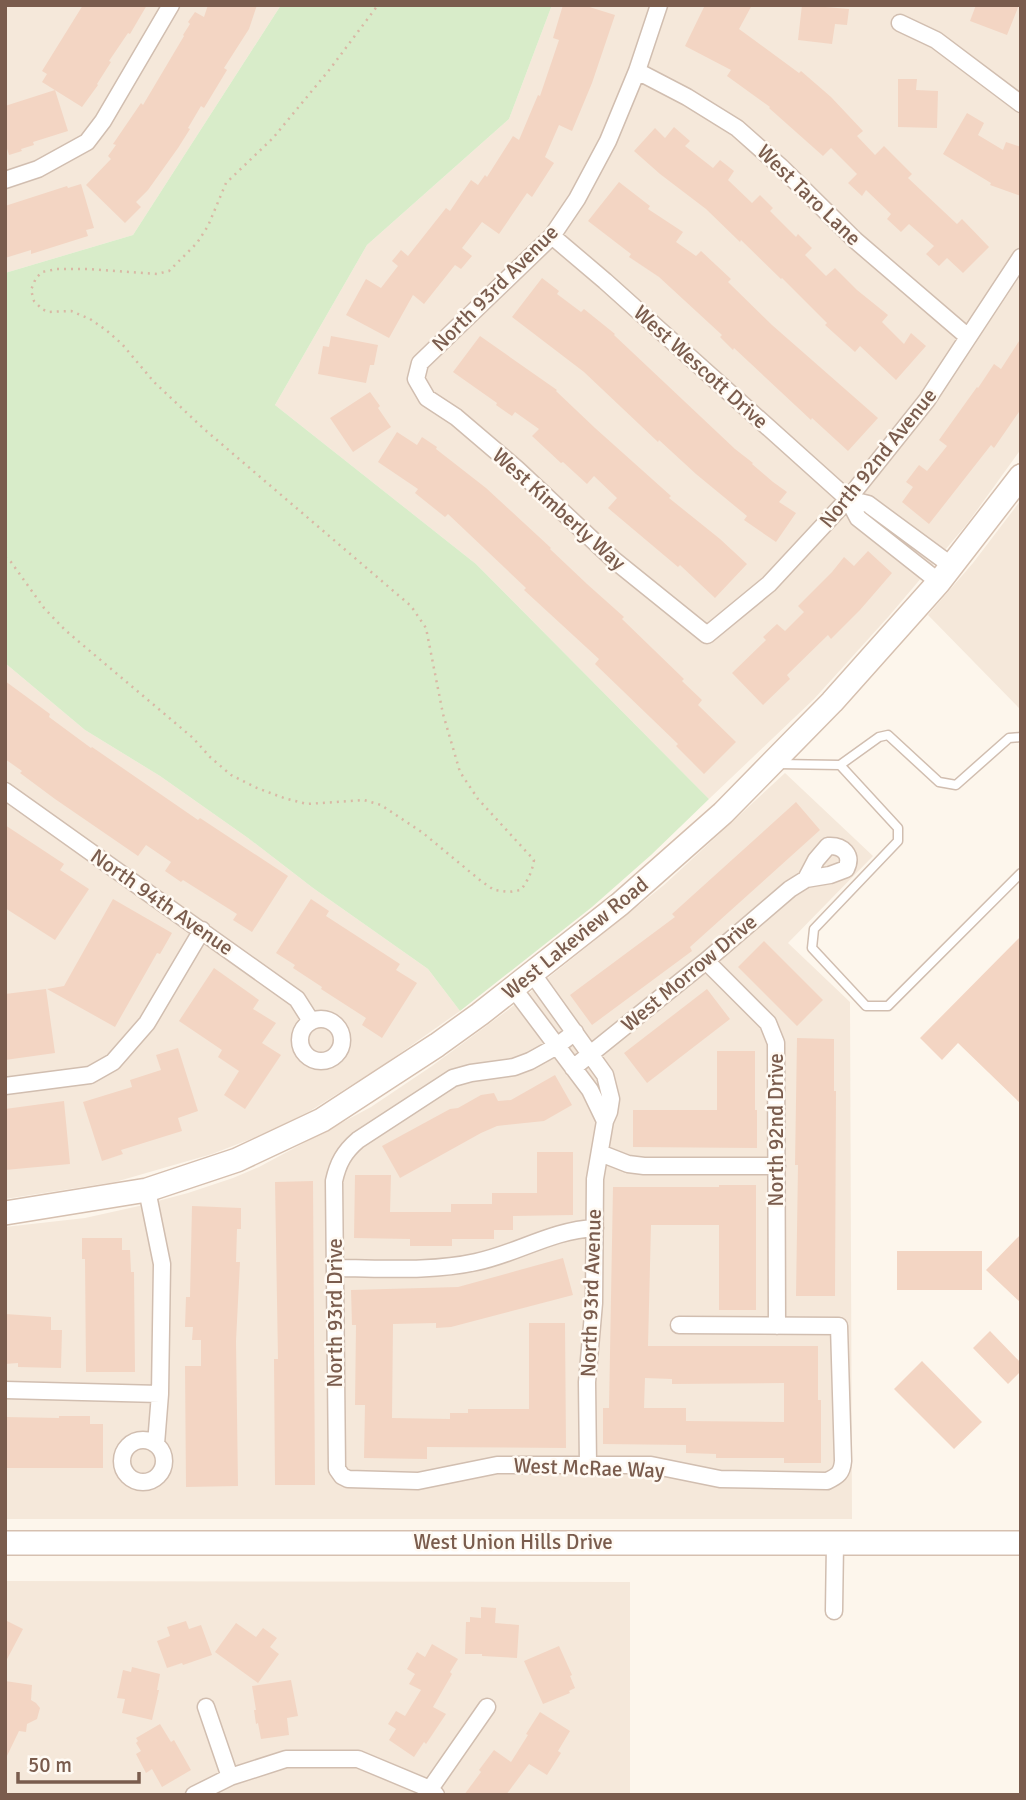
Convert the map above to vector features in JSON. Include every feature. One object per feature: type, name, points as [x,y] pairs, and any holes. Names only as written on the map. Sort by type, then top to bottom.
[{"type":"street","points":[[5,180],[38,169],[87,142],[103,121],[171,5]]},
{"type":"street","name":"North 93rd Avenue","points":[[416,379],[420,363],[552,236],[577,198],[608,141],[638,71],[659,5]]},
{"type":"street","points":[[900,23],[936,40],[1021,104]]},
{"type":"street","name":"West Taro Lane","points":[[638,71],[737,128],[782,167],[855,240],[968,337]]},
{"type":"street","name":"West Wescott Drive","points":[[552,236],[606,281],[848,499],[868,504],[946,574]]},
{"type":"street","name":"North 92nd Avenue","points":[[707,635],[769,584],[848,499],[927,400],[1021,257]]},
{"type":"street","name":"West Kimberly Way","points":[[416,379],[427,398],[456,417],[517,469],[614,560],[707,635]]},
{"type":"street","name":"West Lakeview Road","points":[[5,1213],[147,1190],[237,1160],[322,1120],[438,1045],[620,905],[723,813],[832,702],[946,574],[1021,476]]},
{"type":"street","name":"North 94th Avenue","points":[[5,791],[298,999],[312,1021]]},
{"type":"street","name":"West Morrow Drive","points":[[573,1068],[790,889],[806,879]]},
{"type":"street","points":[[5,1086],[90,1075],[113,1062],[147,1023],[202,930]]},
{"type":"street","name":"North 92nd Drive","points":[[706,961],[768,1023],[776,1042],[777,1326]]},
{"type":"street","name":"North 93rd Avenue","points":[[532,973],[605,1075],[611,1099],[610,1112],[604,1121],[595,1179],[594,1303],[587,1382],[588,1465]]},
{"type":"street","points":[[514,989],[590,1090],[604,1121]]},
{"type":"street","points":[[556,1046],[575,1032]]},
{"type":"street","name":"North 93rd Drive","points":[[342,1476],[337,1469],[334,1181],[340,1160],[346,1150],[358,1140],[453,1078],[514,1067],[556,1046]]},
{"type":"street","points":[[600,1153],[628,1164],[644,1166],[777,1166]]},
{"type":"street","points":[[147,1190],[162,1264],[160,1394],[156,1444]]},
{"type":"street","points":[[335,1268],[448,1267],[477,1262],[576,1229],[595,1228]]},
{"type":"street","points":[[679,1325],[777,1326]]},
{"type":"street","name":"West McRae Way","points":[[342,1476],[361,1480],[418,1481],[497,1465],[651,1465],[720,1479],[827,1481],[837,1477],[842,1471],[843,1461],[839,1326],[777,1326]]},
{"type":"street","points":[[5,1390],[160,1394]]},
{"type":"street","name":"West Union Hills Drive","points":[[5,1543],[1021,1543]]},
{"type":"street","points":[[834,1611],[835,1543]]},
{"type":"street","points":[[206,1707],[230,1777]]},
{"type":"street","points":[[194,1795],[230,1777],[286,1759],[358,1759],[433,1792],[487,1707]]},
{"type":"lane","points":[[771,764],[840,765],[879,737],[888,736],[939,782],[956,785],[1009,738],[1021,737]]},
{"type":"lane","points":[[840,765],[898,828],[898,841],[814,929],[812,948],[866,1006],[888,1006],[1021,873]]},
{"type":"path","points":[[5,557],[44,608],[65,629],[193,738],[231,775],[266,792],[307,804],[364,800],[381,805],[423,833],[494,890],[521,890],[532,872],[534,860],[478,799],[460,772],[443,714],[426,628],[411,606],[196,421],[154,382],[122,344],[106,330],[71,311],[48,312],[42,309],[34,301],[31,290],[42,272],[57,269],[102,269],[157,274],[169,271],[197,243],[208,226],[226,183],[273,138],[378,5]]},
{"type":"shaded area","points":[[5,5],[281,5],[133,235],[5,273]]},
{"type":"shaded area","points":[[552,5],[1021,5],[1021,449],[967,524],[889,616],[814,699],[709,799],[476,564],[275,405],[367,245],[509,119]]},
{"type":"shaded area","points":[[1021,500],[1021,710],[928,615],[973,563]]},
{"type":"shaded area","points":[[5,663],[85,730],[160,776],[428,969],[460,1011],[382,1066],[310,1111],[266,1133],[212,1154],[115,1182],[5,1199]]},
{"type":"shaded area","points":[[785,773],[873,856],[788,943],[850,1002],[852,1519],[5,1519],[5,1227],[85,1218],[188,1193],[259,1167],[371,1107],[508,1010],[664,885]]},
{"type":"shaded area","points":[[5,1581],[630,1582],[630,1795],[5,1795]]},
{"type":"green space","points":[[281,5],[552,5],[509,119],[367,245],[275,405],[476,564],[709,799],[592,907],[460,1011],[428,969],[160,776],[85,730],[5,663],[5,273],[133,235]]},
{"type":"building","points":[[83,5],[147,5],[82,107],[42,82],[47,74],[42,71]]},
{"type":"building","points":[[208,5],[257,5],[249,29],[224,68],[227,70],[204,108],[201,106],[178,148],[148,190],[136,202],[141,207],[125,223],[86,185],[111,159],[108,156],[116,145],[113,144],[141,103],[143,105],[184,36],[190,24],[188,22],[195,12],[204,17]]},
{"type":"building","points":[[563,5],[583,5],[615,15],[572,131],[559,125],[545,157],[554,163],[532,197],[527,193],[499,234],[482,222],[462,248],[472,256],[461,269],[455,265],[424,304],[413,295],[389,338],[346,315],[366,279],[381,288],[398,266],[392,261],[401,250],[408,256],[446,208],[450,211],[471,180],[478,185],[485,175],[487,177],[513,136],[519,140],[538,95],[540,96],[559,40],[553,38]]},
{"type":"building","points":[[705,5],[752,5],[739,29],[799,73],[801,71],[831,97],[863,131],[857,136],[875,155],[884,146],[912,174],[908,178],[957,224],[962,219],[989,247],[963,273],[947,258],[939,266],[926,254],[934,246],[909,224],[901,232],[887,219],[891,214],[866,190],[862,196],[848,183],[857,174],[831,148],[823,156],[770,107],[727,76],[731,70],[685,46]]},
{"type":"building","points":[[802,5],[849,9],[847,25],[835,24],[832,44],[798,40]]},
{"type":"building","points":[[976,5],[1019,5],[1007,35],[970,21]]},
{"type":"building","points":[[898,79],[917,79],[916,90],[938,91],[937,128],[898,127]]},
{"type":"building","points":[[55,90],[68,131],[33,142],[34,145],[9,155],[5,142],[5,106]]},
{"type":"building","points":[[967,113],[984,123],[978,135],[1003,150],[1006,142],[1021,147],[1021,196],[990,185],[991,183],[943,154]]},
{"type":"building","points":[[674,127],[690,141],[685,146],[713,168],[720,160],[734,171],[728,180],[752,203],[760,195],[773,208],[770,211],[796,237],[798,234],[812,248],[805,255],[826,276],[835,268],[888,315],[882,322],[904,344],[911,333],[926,346],[896,380],[860,346],[855,352],[741,240],[740,242],[706,209],[634,151],[655,128],[665,138]]},
{"type":"building","points":[[619,182],[650,206],[648,209],[683,232],[676,242],[696,256],[701,251],[731,279],[728,282],[772,325],[878,418],[848,451],[734,348],[733,350],[720,337],[722,335],[659,277],[629,257],[631,254],[588,221]]},
{"type":"building","points":[[81,184],[94,228],[86,230],[88,236],[31,254],[31,250],[5,258],[5,206]]},
{"type":"building","points":[[542,278],[559,291],[557,294],[581,312],[584,309],[615,334],[735,449],[787,492],[779,502],[796,513],[776,542],[744,520],[747,516],[659,440],[658,442],[584,372],[512,317]]},
{"type":"building","points":[[331,336],[378,345],[374,365],[370,365],[366,383],[318,374],[323,346],[329,347]]},
{"type":"building","points":[[480,336],[557,390],[671,496],[669,498],[747,564],[715,598],[680,565],[678,567],[608,508],[617,498],[594,476],[587,484],[532,436],[539,429],[515,412],[512,416],[453,372]]},
{"type":"building","points":[[1021,338],[1021,409],[994,448],[991,445],[929,524],[902,502],[913,487],[906,482],[919,465],[927,471],[947,446],[939,440],[994,364],[1001,369]]},
{"type":"building","points":[[370,392],[391,427],[353,452],[330,418]]},
{"type":"building","points":[[397,432],[417,445],[422,437],[486,488],[624,617],[622,619],[684,679],[682,681],[702,700],[698,705],[736,742],[704,774],[676,746],[678,744],[595,664],[599,659],[524,590],[526,588],[448,514],[445,517],[415,493],[418,489],[378,462]]},
{"type":"building","points":[[868,551],[892,573],[831,639],[828,635],[787,675],[790,679],[763,705],[732,673],[766,640],[763,637],[777,624],[785,631],[804,612],[798,606],[844,557],[854,566]]},
{"type":"building","points":[[5,681],[91,748],[288,876],[252,932],[233,920],[237,914],[165,871],[171,862],[146,845],[138,856],[55,799],[5,759]]},
{"type":"building","points":[[796,802],[820,830],[690,947],[692,951],[592,1025],[570,995],[675,917],[672,914]]},
{"type":"building","points":[[5,825],[64,864],[60,870],[89,889],[55,940],[5,908]]},
{"type":"building","points":[[113,899],[172,933],[160,954],[157,953],[115,1027],[47,989],[64,986]]},
{"type":"building","points":[[311,899],[329,911],[326,916],[400,964],[396,970],[417,983],[382,1038],[362,1025],[366,1018],[321,989],[322,987],[293,968],[295,965],[276,953]]},
{"type":"building","points":[[1021,936],[1021,1104],[958,1043],[942,1060],[920,1038]]},
{"type":"building","points":[[764,941],[823,1000],[797,1026],[738,967]]},
{"type":"building","points":[[214,968],[259,1000],[253,1009],[276,1023],[262,1043],[281,1055],[245,1109],[224,1095],[239,1071],[218,1057],[222,1050],[179,1021]]},
{"type":"building","points":[[46,989],[55,1053],[5,1060],[5,994]]},
{"type":"building","points":[[707,989],[730,1019],[647,1083],[624,1053]]},
{"type":"building","points":[[797,1038],[834,1039],[835,1296],[796,1296]]},
{"type":"building","points":[[178,1048],[198,1111],[178,1118],[182,1131],[121,1150],[123,1154],[102,1161],[83,1102],[132,1087],[130,1080],[161,1070],[156,1055]]},
{"type":"building","points":[[717,1051],[755,1051],[757,1148],[633,1147],[633,1110],[717,1110]]},
{"type":"building","points":[[555,1075],[572,1105],[544,1121],[497,1126],[400,1178],[382,1146],[481,1095],[494,1093],[498,1101],[511,1100]]},
{"type":"building","points":[[64,1101],[70,1164],[5,1170],[5,1109]]},
{"type":"building","points":[[537,1152],[573,1152],[573,1215],[513,1216],[513,1230],[494,1230],[494,1239],[452,1239],[452,1246],[410,1246],[410,1239],[354,1238],[355,1175],[391,1175],[390,1212],[451,1212],[451,1204],[492,1204],[492,1193],[537,1193]]},
{"type":"building","points":[[313,1181],[315,1485],[275,1485],[274,1359],[278,1359],[275,1182]]},
{"type":"building","points":[[756,1185],[756,1310],[719,1310],[719,1225],[651,1225],[648,1346],[818,1346],[821,1463],[784,1463],[784,1458],[716,1458],[716,1454],[686,1453],[686,1445],[603,1444],[603,1408],[609,1408],[613,1187]],"holes":[[[645,1378],[672,1379],[672,1384],[784,1383],[784,1422],[686,1421],[686,1408],[644,1408]]]},
{"type":"building","points":[[192,1206],[241,1208],[236,1262],[240,1262],[236,1341],[238,1486],[186,1487],[185,1366],[201,1366],[201,1340],[192,1340],[193,1327],[185,1327],[186,1297],[190,1297]]},
{"type":"building","points":[[1021,1234],[1021,1303],[986,1270]]},
{"type":"building","points":[[82,1238],[122,1238],[122,1250],[130,1250],[131,1272],[134,1272],[135,1372],[86,1372],[85,1259],[82,1259]]},
{"type":"building","points":[[897,1251],[982,1251],[982,1290],[897,1290]]},
{"type":"building","points":[[563,1258],[573,1295],[451,1327],[436,1328],[436,1323],[393,1324],[392,1418],[450,1419],[450,1413],[468,1413],[468,1409],[529,1409],[529,1323],[565,1323],[566,1448],[427,1447],[427,1459],[364,1458],[365,1405],[355,1405],[356,1325],[352,1325],[351,1290],[458,1287]]},
{"type":"building","points":[[5,1314],[51,1317],[51,1330],[62,1330],[61,1368],[5,1364]]},
{"type":"building","points":[[990,1331],[1021,1363],[1021,1371],[1008,1384],[973,1348]]},
{"type":"building","points":[[922,1361],[982,1422],[954,1449],[894,1389]]},
{"type":"building","points":[[90,1416],[90,1424],[103,1424],[103,1468],[5,1468],[5,1417]]},
{"type":"building","points":[[481,1607],[496,1608],[495,1623],[519,1625],[517,1658],[465,1654],[466,1622],[470,1622],[470,1617],[481,1618]]},
{"type":"building","points":[[5,1620],[23,1629],[5,1663]]},
{"type":"building","points":[[186,1621],[189,1629],[201,1625],[212,1655],[167,1668],[157,1641],[170,1636],[167,1627]]},
{"type":"building","points":[[236,1623],[256,1637],[263,1628],[277,1638],[270,1647],[279,1654],[258,1683],[215,1652]]},
{"type":"building","points":[[432,1644],[458,1659],[433,1707],[446,1714],[414,1757],[389,1740],[396,1729],[388,1724],[396,1711],[405,1716],[421,1690],[409,1684],[415,1674],[407,1669],[417,1652],[425,1657]]},
{"type":"building","points":[[559,1646],[575,1688],[569,1691],[570,1693],[543,1704],[524,1661]]},
{"type":"building","points":[[132,1667],[160,1674],[152,1720],[122,1713],[125,1699],[117,1698],[123,1670],[131,1672]]},
{"type":"building","points":[[291,1680],[298,1716],[287,1718],[289,1735],[261,1739],[258,1723],[256,1724],[252,1686]]},
{"type":"building","points":[[5,1681],[32,1685],[31,1700],[40,1708],[37,1719],[27,1724],[26,1732],[19,1731],[5,1760]]},
{"type":"building","points":[[540,1712],[570,1731],[558,1751],[561,1753],[547,1775],[529,1764],[506,1795],[464,1795],[494,1750],[511,1762]]},
{"type":"building","points":[[160,1724],[171,1742],[174,1740],[191,1770],[162,1787],[152,1769],[146,1773],[136,1754],[141,1751],[136,1738]]}]
